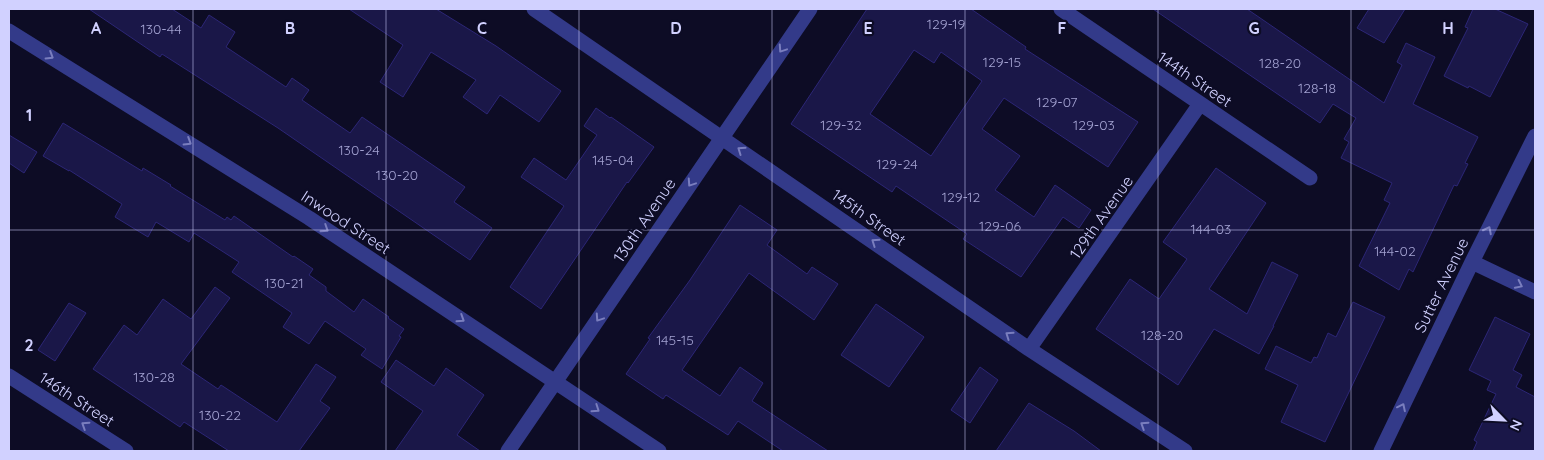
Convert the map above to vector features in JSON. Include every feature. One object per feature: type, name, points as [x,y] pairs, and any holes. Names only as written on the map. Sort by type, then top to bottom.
[{"type":"street","name":"145th Street","points":[[534,9],[1030,349],[1185,451]]},
{"type":"street","name":"130th Avenue","points":[[508,451],[810,9]]},
{"type":"street","name":"144th Street","points":[[1061,9],[1310,178]]},
{"type":"street","name":"Inwood Street","points":[[9,30],[309,218],[659,451]]},
{"type":"street","name":"129th Avenue","points":[[1030,349],[1200,104]]},
{"type":"street","name":"Sutter Avenue","points":[[1381,451],[1535,136]]},
{"type":"street","points":[[1472,262],[1535,292]]},
{"type":"street","name":"146th Street","points":[[9,376],[126,451]]},
{"type":"building","points":[[89,9],[172,9],[201,28],[209,15],[235,32],[226,47],[286,87],[292,78],[309,90],[302,100],[350,133],[362,117],[465,187],[454,202],[492,228],[470,260],[278,128],[162,54],[160,57]]},
{"type":"building","points":[[349,9],[436,9],[496,46],[561,91],[539,122],[500,95],[487,114],[463,97],[476,80],[431,52],[403,97],[380,82],[403,45]]},
{"type":"building","points":[[867,9],[971,9],[1026,47],[1025,49],[1138,122],[1108,167],[1004,98],[982,129],[1020,156],[995,190],[1034,217],[1055,185],[1091,210],[1079,228],[1063,217],[1021,277],[963,239],[967,234],[896,186],[892,192],[791,124]],"holes":[[[914,50],[934,63],[941,52],[982,81],[931,156],[870,114]]]},
{"type":"building","points":[[1153,9],[1247,9],[1384,103],[1402,65],[1397,62],[1406,43],[1435,57],[1413,104],[1478,137],[1465,163],[1468,164],[1457,186],[1454,185],[1413,272],[1409,269],[1399,290],[1359,266],[1390,203],[1384,200],[1392,183],[1341,158],[1349,142],[1344,139],[1356,118],[1333,104],[1320,123]]},
{"type":"building","points":[[1369,9],[1405,9],[1384,43],[1357,28]]},
{"type":"building","points":[[1473,9],[1495,9],[1528,24],[1490,97],[1444,76],[1468,28],[1465,27]]},
{"type":"building","points":[[596,108],[654,147],[627,182],[541,309],[510,287],[564,206],[521,177],[534,158],[566,180],[597,135],[584,126]]},
{"type":"building","points":[[63,123],[142,171],[143,168],[225,220],[227,217],[231,220],[234,216],[313,269],[309,275],[326,287],[326,291],[354,312],[363,299],[389,317],[404,329],[382,369],[361,355],[366,349],[325,321],[309,344],[283,327],[292,313],[232,272],[239,262],[194,233],[189,242],[156,222],[148,237],[115,217],[122,204],[69,170],[43,156]]},
{"type":"building","points":[[9,135],[37,152],[24,173],[9,163]]},
{"type":"building","points":[[1216,168],[1266,203],[1209,289],[1247,314],[1272,262],[1298,275],[1259,354],[1214,329],[1178,385],[1096,329],[1130,279],[1159,299],[1187,259],[1163,242]]},
{"type":"building","points":[[740,205],[777,230],[767,245],[807,274],[812,267],[838,284],[814,320],[749,273],[682,370],[720,396],[740,367],[763,383],[752,401],[828,451],[783,451],[738,421],[728,435],[666,395],[663,399],[626,374],[650,339],[648,338],[690,280]]},
{"type":"building","points":[[215,287],[230,298],[181,364],[218,389],[221,385],[277,422],[316,364],[336,377],[320,401],[330,408],[299,451],[229,451],[184,422],[180,427],[93,369],[124,325],[137,335],[163,299],[191,319]]},
{"type":"building","points":[[1353,302],[1385,317],[1325,442],[1281,422],[1298,385],[1265,369],[1276,346],[1311,363],[1314,357],[1317,358],[1328,333],[1336,337]]},
{"type":"building","points":[[69,303],[86,313],[55,361],[38,350]]},
{"type":"building","points":[[876,304],[924,337],[889,387],[841,355]]},
{"type":"building","points":[[1495,317],[1530,334],[1513,370],[1522,375],[1516,387],[1535,397],[1535,451],[1473,451],[1477,442],[1474,440],[1496,394],[1487,390],[1491,381],[1469,370]]},
{"type":"building","points":[[396,360],[434,386],[446,368],[484,395],[457,435],[480,451],[395,451],[423,411],[381,382]]},
{"type":"building","points":[[980,367],[998,380],[970,423],[951,410]]},
{"type":"building","points":[[1029,403],[1074,431],[1101,451],[996,451]]}]
